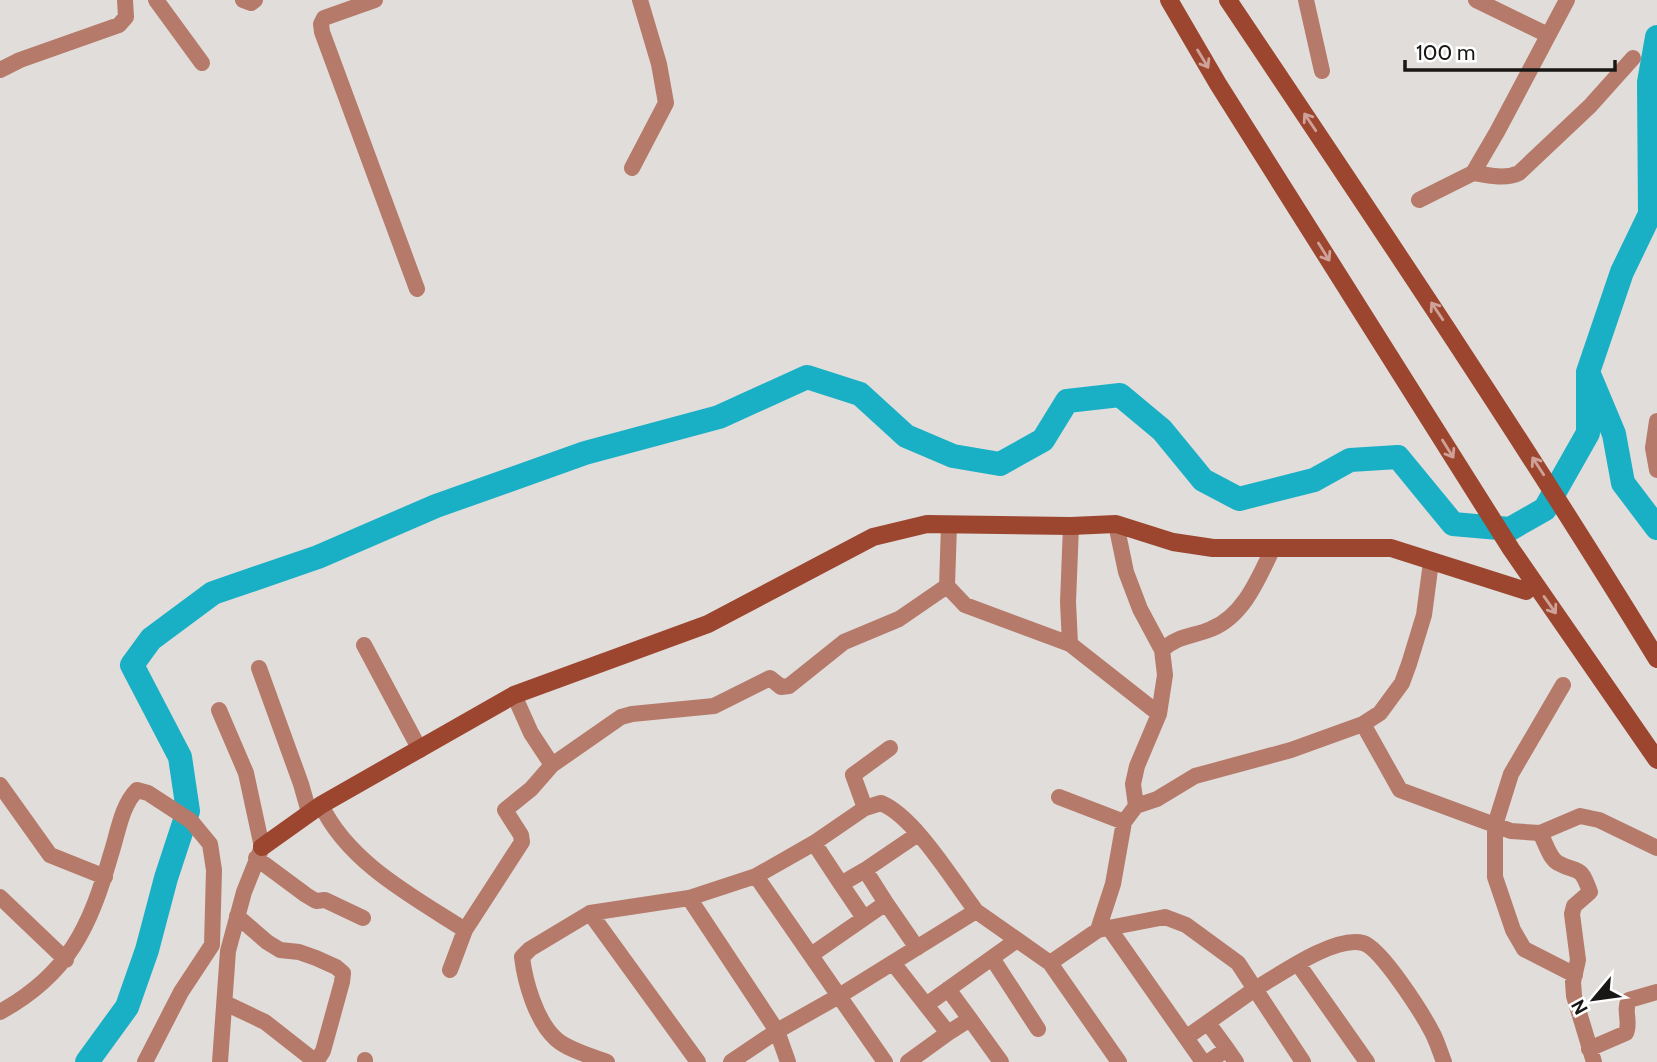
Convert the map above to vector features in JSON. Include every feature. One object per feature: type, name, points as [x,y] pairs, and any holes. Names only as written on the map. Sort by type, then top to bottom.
[{"type":"main road","points":[[1169,0],[1217,84],[1511,549],[1657,761]]},
{"type":"main road","points":[[1228,0],[1475,368],[1657,659]]},
{"type":"main road","points":[[259,852],[315,808],[514,695],[708,624],[873,537],[928,524],[1116,524],[1187,544],[1213,548],[1391,548],[1525,591]]},
{"type":"street","points":[[0,70],[20,60],[119,25],[126,16],[125,0]]},
{"type":"street","points":[[156,0],[202,63]]},
{"type":"street","points":[[243,0],[251,3],[256,0]]},
{"type":"street","points":[[375,0],[324,18],[321,24],[322,32],[417,289]]},
{"type":"street","points":[[632,168],[666,103],[659,64],[640,0]]},
{"type":"street","points":[[1306,0],[1322,71]]},
{"type":"street","points":[[1476,0],[1548,35]]},
{"type":"street","points":[[1419,200],[1473,173],[1567,0]]},
{"type":"street","points":[[1473,173],[1501,177],[1519,173],[1590,106],[1633,58]]},
{"type":"street","points":[[1657,421],[1653,448],[1657,470]]},
{"type":"street","points":[[1116,524],[1126,572],[1140,609],[1162,650],[1165,676],[1159,714],[1137,766],[1133,784],[1136,806]]},
{"type":"street","points":[[949,525],[947,586],[965,605],[1070,644],[1159,714]]},
{"type":"street","points":[[1070,644],[1068,602],[1071,526]]},
{"type":"street","points":[[1162,650],[1173,640],[1220,625],[1232,614],[1251,593],[1273,548]]},
{"type":"street","points":[[1103,929],[1124,822],[1136,806],[1157,799],[1195,776],[1291,750],[1363,724],[1380,713],[1402,682],[1424,615],[1431,562]]},
{"type":"street","points":[[450,970],[465,930],[522,842],[522,835],[505,810],[531,789],[552,765],[621,717],[714,706],[769,678],[781,687],[789,687],[845,642],[899,619],[947,586]]},
{"type":"street","points":[[364,645],[420,750]]},
{"type":"street","points":[[259,668],[301,784],[315,808],[355,852],[389,880],[465,930]]},
{"type":"street","points":[[1563,685],[1511,774],[1495,825],[1495,877],[1513,930],[1524,949],[1575,975]]},
{"type":"street","points":[[514,695],[530,733],[552,765]]},
{"type":"street","points":[[145,1062],[181,992],[220,948],[237,916],[259,852],[246,773],[219,710]]},
{"type":"street","points":[[1363,724],[1401,790],[1511,831],[1540,833],[1580,816],[1599,820],[1657,848]]},
{"type":"street","points":[[864,808],[853,775],[890,748]]},
{"type":"street","points":[[0,785],[50,855],[105,877]]},
{"type":"street","points":[[0,1012],[30,992],[66,960],[85,928],[105,877],[125,808],[137,790],[148,793],[191,821],[210,844],[225,1003],[220,1062]]},
{"type":"street","points":[[1059,797],[1124,822]]},
{"type":"street","points":[[607,1062],[556,1039],[533,1003],[524,978],[522,957],[530,949],[590,913],[689,898],[756,876],[814,843],[864,808],[881,803],[894,808],[918,834],[976,911],[1050,963],[1119,1062]]},
{"type":"street","points":[[1540,833],[1554,859],[1579,870],[1590,890],[1589,894],[1574,906],[1572,914],[1578,960],[1574,996],[1592,1056],[1626,1032],[1626,1005],[1629,1000],[1657,992]]},
{"type":"street","points":[[841,884],[918,834]]},
{"type":"street","points":[[814,843],[864,918]]},
{"type":"street","points":[[259,852],[306,895],[316,901],[325,900],[363,918]]},
{"type":"street","points":[[865,870],[917,948]]},
{"type":"street","points":[[756,876],[885,1062]]},
{"type":"street","points":[[0,897],[66,960]]},
{"type":"street","points":[[689,898],[778,1031],[788,1062]]},
{"type":"street","points":[[811,955],[886,903]]},
{"type":"street","points":[[731,1062],[976,911]]},
{"type":"street","points":[[590,913],[698,1062]]},
{"type":"street","points":[[225,1003],[265,1022],[316,1062],[323,1051],[342,982],[343,973],[336,967],[299,951],[280,950],[237,916]]},
{"type":"street","points":[[1050,963],[1103,929],[1166,917],[1186,925],[1238,963],[1303,1062]]},
{"type":"street","points":[[1103,929],[1206,1062],[1231,1056],[1208,1023]]},
{"type":"street","points":[[926,1005],[1017,940]]},
{"type":"street","points":[[1187,1037],[1255,989],[1326,949],[1346,943],[1363,943],[1379,953],[1433,1033],[1444,1062]]},
{"type":"street","points":[[992,958],[1038,1029]]},
{"type":"street","points":[[893,963],[948,1032]]},
{"type":"street","points":[[1298,964],[1367,1062]]},
{"type":"street","points":[[948,989],[1001,1062]]},
{"type":"street","points":[[908,1062],[970,1019]]},
{"type":"waterway","points":[[1657,37],[1649,82],[1650,214],[1622,272],[1588,372],[1614,434],[1623,483],[1657,528]]},
{"type":"waterway","points":[[87,1062],[127,1007],[147,950],[166,878],[188,811],[180,757],[132,665],[151,639],[213,593],[318,557],[436,506],[585,453],[719,417],[807,377],[860,394],[906,436],[953,456],[1000,464],[1043,440],[1067,401],[1120,395],[1162,430],[1203,480],[1239,499],[1314,480],[1350,460],[1398,457],[1453,524],[1510,529],[1545,509],[1588,433],[1588,372]]}]
